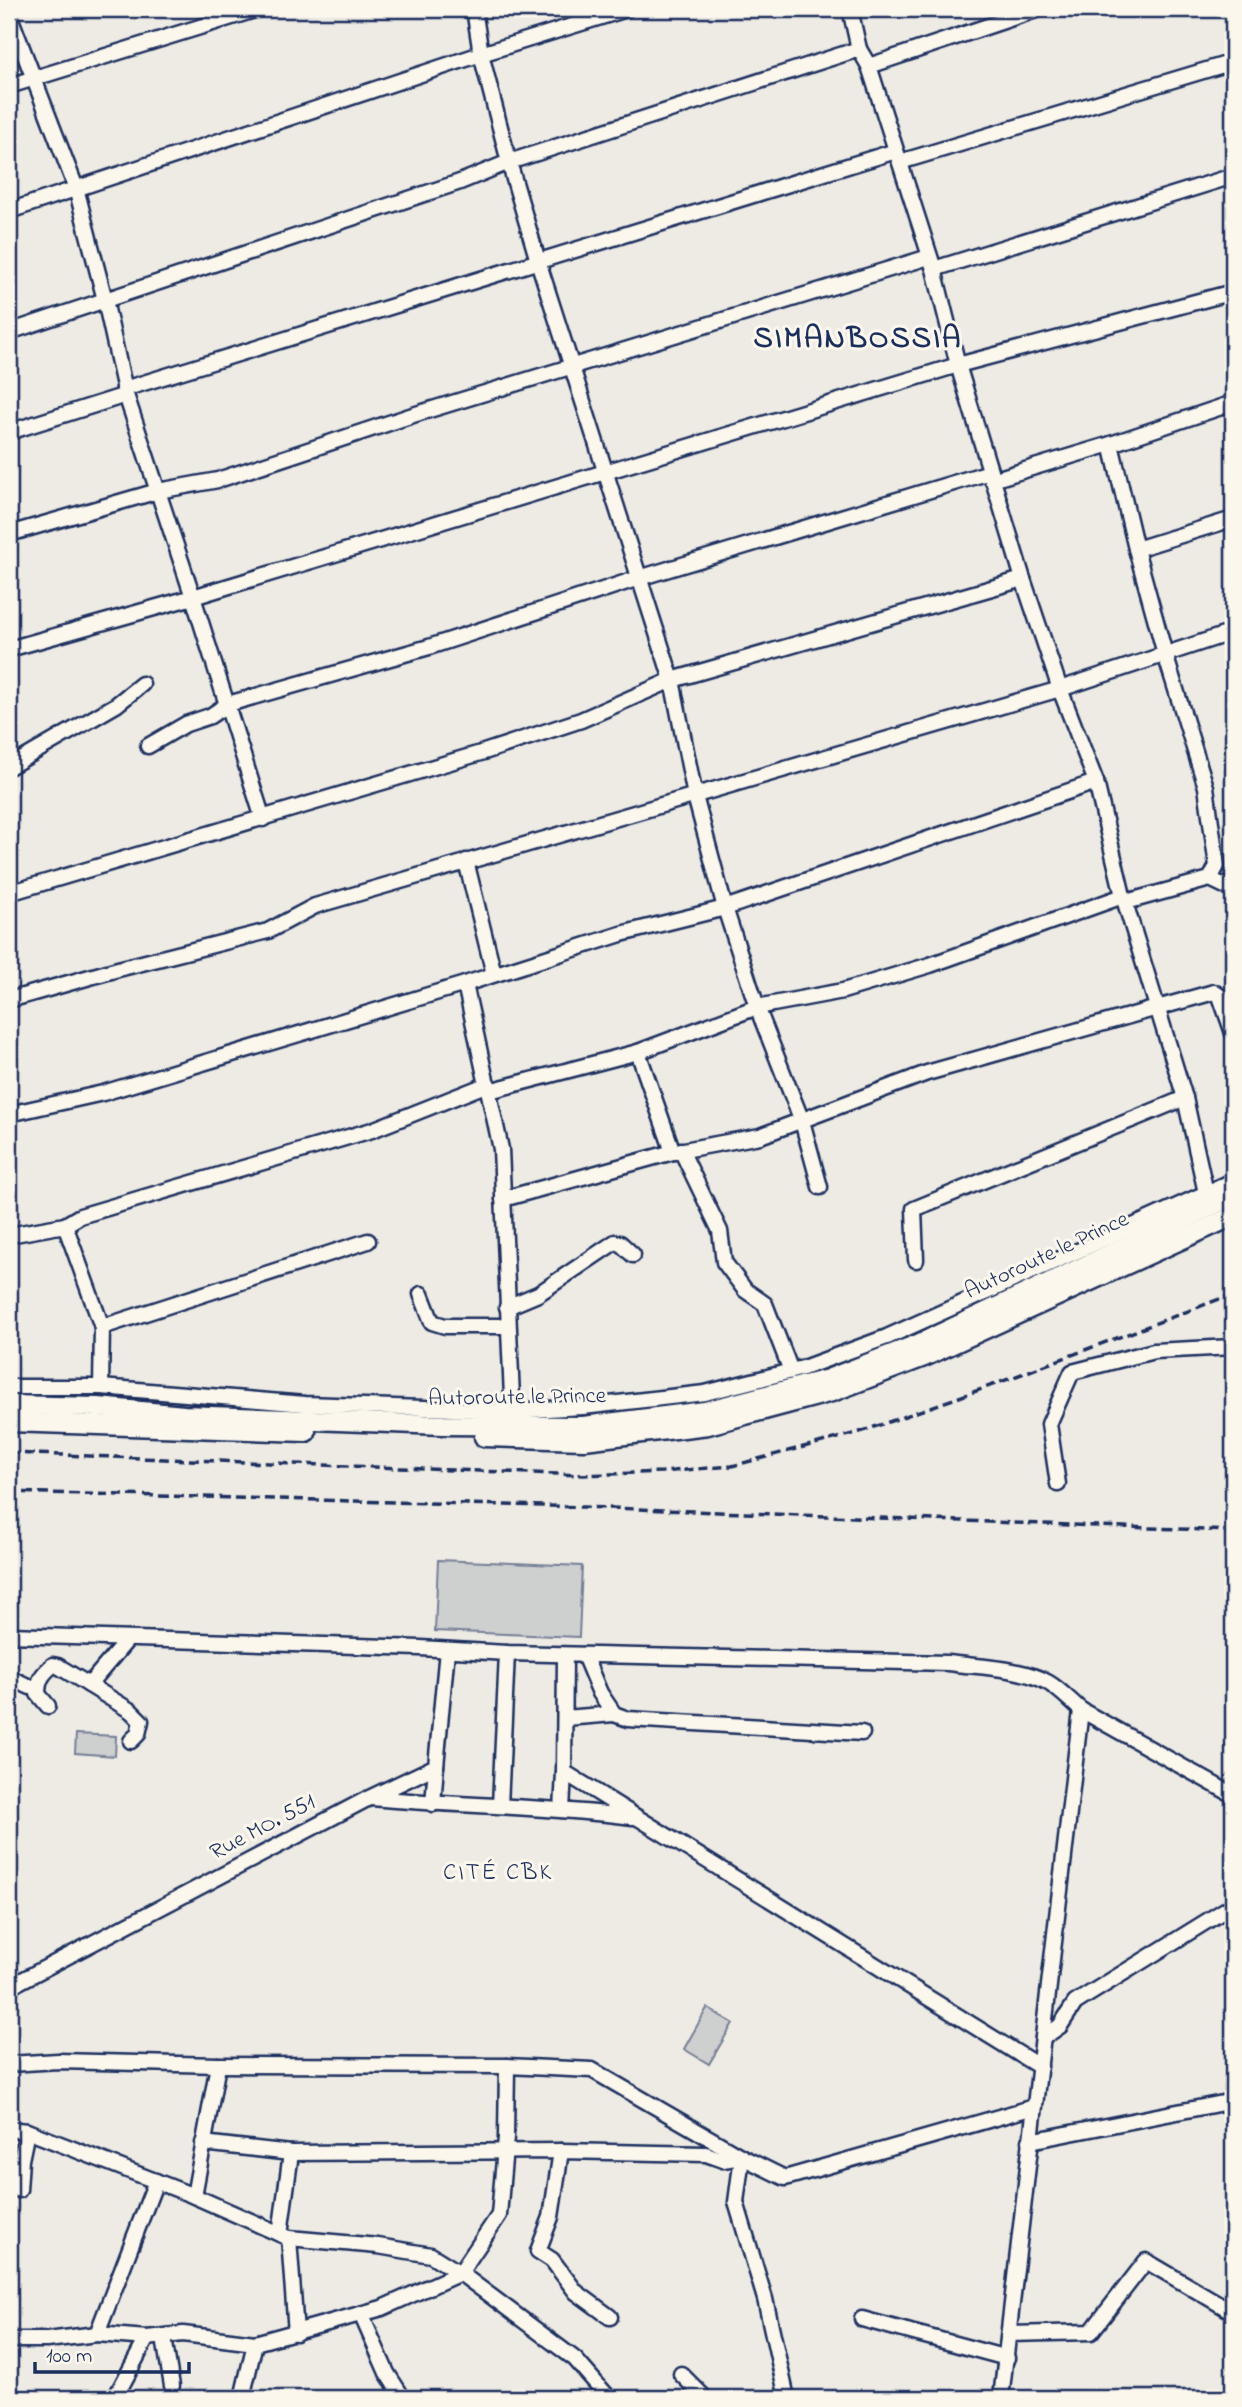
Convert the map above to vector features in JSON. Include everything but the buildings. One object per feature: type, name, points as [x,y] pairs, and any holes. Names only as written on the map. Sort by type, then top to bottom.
[{"type":"main road","name":"Autoroute le Prince","points":[[9,1405],[98,1407],[184,1415],[304,1412],[513,1418],[583,1426],[705,1410],[828,1379],[918,1344],[1208,1201],[1233,1196]]},
{"type":"main road","name":"Autoroute le Prince","points":[[9,1422],[584,1440],[708,1424],[832,1392],[924,1357],[1233,1216]]},
{"type":"street","points":[[9,86],[258,9]]},
{"type":"street","points":[[474,9],[481,54],[538,261],[672,680],[695,796],[725,908],[757,1007],[802,1121],[820,1187]]},
{"type":"street","points":[[9,211],[481,54],[627,9]]},
{"type":"street","points":[[850,9],[859,49],[869,66],[932,263],[958,365],[1023,579],[1060,689],[1096,782],[1125,899],[1185,1098],[1208,1201]]},
{"type":"street","points":[[869,66],[1039,9]]},
{"type":"street","points":[[9,14],[75,188],[105,300],[125,392],[263,818]]},
{"type":"street","points":[[9,332],[460,182],[509,162],[859,49]]},
{"type":"street","points":[[9,432],[125,392],[538,261],[1233,62]]},
{"type":"street","points":[[9,534],[158,491],[218,480],[412,415],[1233,176]]},
{"type":"street","points":[[9,649],[193,597],[958,365],[1233,292]]},
{"type":"street","points":[[148,746],[186,724],[210,716],[228,704],[429,647],[639,578],[1111,444],[1233,403]]},
{"type":"street","points":[[1111,444],[1165,654],[1206,787],[1217,866],[1210,879]]},
{"type":"street","points":[[1136,549],[1233,519]]},
{"type":"street","points":[[9,894],[484,752],[581,720],[672,680],[1023,579]]},
{"type":"street","points":[[9,1000],[268,931],[315,906],[1060,689],[1233,632]]},
{"type":"street","points":[[9,767],[116,705],[142,684]]},
{"type":"street","points":[[9,1114],[103,1093],[621,934],[725,908],[1096,782]]},
{"type":"street","points":[[466,861],[494,974]]},
{"type":"street","points":[[9,1235],[65,1225],[80,1216],[372,1130],[489,1088],[638,1052],[757,1007],[843,991],[930,965],[1125,899],[1210,879],[1233,890]]},
{"type":"street","points":[[465,984],[501,1149],[513,1418],[705,1393],[791,1371],[887,1337],[1208,1201],[1233,1181]]},
{"type":"street","points":[[503,1199],[677,1151],[760,1136],[927,1073],[1214,992],[1220,996],[1233,1033]]},
{"type":"street","points":[[638,1052],[677,1151],[720,1231],[724,1262],[745,1290],[765,1304],[791,1371]]},
{"type":"street","points":[[916,1260],[914,1209],[1185,1098]]},
{"type":"street","points":[[65,1225],[102,1327],[101,1387]]},
{"type":"street","points":[[102,1327],[368,1241]]},
{"type":"street","points":[[508,1307],[538,1294],[615,1242],[620,1243],[633,1255]]},
{"type":"street","points":[[421,1294],[432,1322],[437,1324],[508,1326]]},
{"type":"street","points":[[1058,1484],[1049,1424],[1072,1372],[1154,1352],[1233,1347]]},
{"type":"street","points":[[9,1387],[101,1387],[304,1412]]},
{"type":"street","points":[[9,1635],[565,1655],[948,1663],[1016,1672],[1043,1680],[1081,1710],[1233,1795]]},
{"type":"street","points":[[89,1685],[128,1639]]},
{"type":"street","points":[[433,1804],[447,1650]]},
{"type":"street","points":[[500,1806],[506,1653]]},
{"type":"street","points":[[562,1810],[565,1655]]},
{"type":"street","points":[[584,1655],[600,1693],[614,1714]]},
{"type":"street","points":[[48,1706],[38,1694],[38,1687],[42,1675],[53,1665],[131,1711],[141,1721],[138,1734],[131,1741]]},
{"type":"street","points":[[9,1685],[13,1679],[30,1687],[38,1687]]},
{"type":"street","points":[[1002,2398],[1081,1710]]},
{"type":"street","points":[[565,1718],[614,1714],[628,1719],[862,1733]]},
{"type":"street","name":"Rue MO. 551","points":[[9,1987],[369,1798],[436,1766]]},
{"type":"street","points":[[564,1772],[1040,2067]]},
{"type":"street","points":[[369,1798],[562,1810],[639,1818]]},
{"type":"street","points":[[1044,2038],[1060,2026],[1075,2003],[1233,1905]]},
{"type":"street","points":[[9,2064],[58,2061],[218,2065],[507,2066],[592,2070],[741,2157],[785,2178],[1034,2107]]},
{"type":"street","points":[[194,2196],[218,2065]]},
{"type":"street","points":[[9,2340],[47,2340],[97,2334],[164,2338],[183,2334],[255,2343],[383,2308],[460,2273],[499,2215],[505,2151],[507,2066]]},
{"type":"street","points":[[1030,2141],[1230,2106]]},
{"type":"street","points":[[9,2129],[27,2131],[156,2181],[284,2236],[379,2246],[431,2255],[460,2273],[575,2359],[609,2398]]},
{"type":"street","points":[[19,2190],[27,2131]]},
{"type":"street","points":[[203,2143],[291,2153],[561,2151],[706,2154],[723,2160],[741,2157]]},
{"type":"street","points":[[561,2151],[551,2217],[538,2250],[552,2260],[576,2292],[610,2317]]},
{"type":"street","points":[[291,2153],[284,2236],[296,2333]]},
{"type":"street","points":[[741,2157],[736,2202],[765,2299],[787,2398]]},
{"type":"street","points":[[97,2334],[156,2181]]},
{"type":"street","points":[[1009,2334],[1091,2332],[1146,2261],[1233,2312]]},
{"type":"street","points":[[361,2314],[387,2373],[403,2398]]},
{"type":"street","points":[[862,2319],[1007,2358]]},
{"type":"street","points":[[115,2398],[147,2338]]},
{"type":"street","points":[[164,2338],[172,2386]]},
{"type":"street","points":[[242,2398],[255,2343]]},
{"type":"street","points":[[681,2375],[705,2398]]},
{"type":"shaded area","points":[[438,1560],[582,1566],[579,1637],[435,1631]]},
{"type":"shaded area","points":[[76,1734],[116,1736],[115,1756],[75,1753]]},
{"type":"shaded area","points":[[707,2008],[733,2023],[709,2064],[684,2049]]},
{"type":"railway","points":[[9,1453],[583,1475],[732,1466],[860,1432],[1233,1294]]},
{"type":"railway","points":[[9,1492],[583,1507],[1233,1531]]},
{"type":"district","name":"SIMANBOSSIA","points":[[858,340]]},
{"type":"district","name":"CITÉ CBK","points":[[498,1873]]}]
